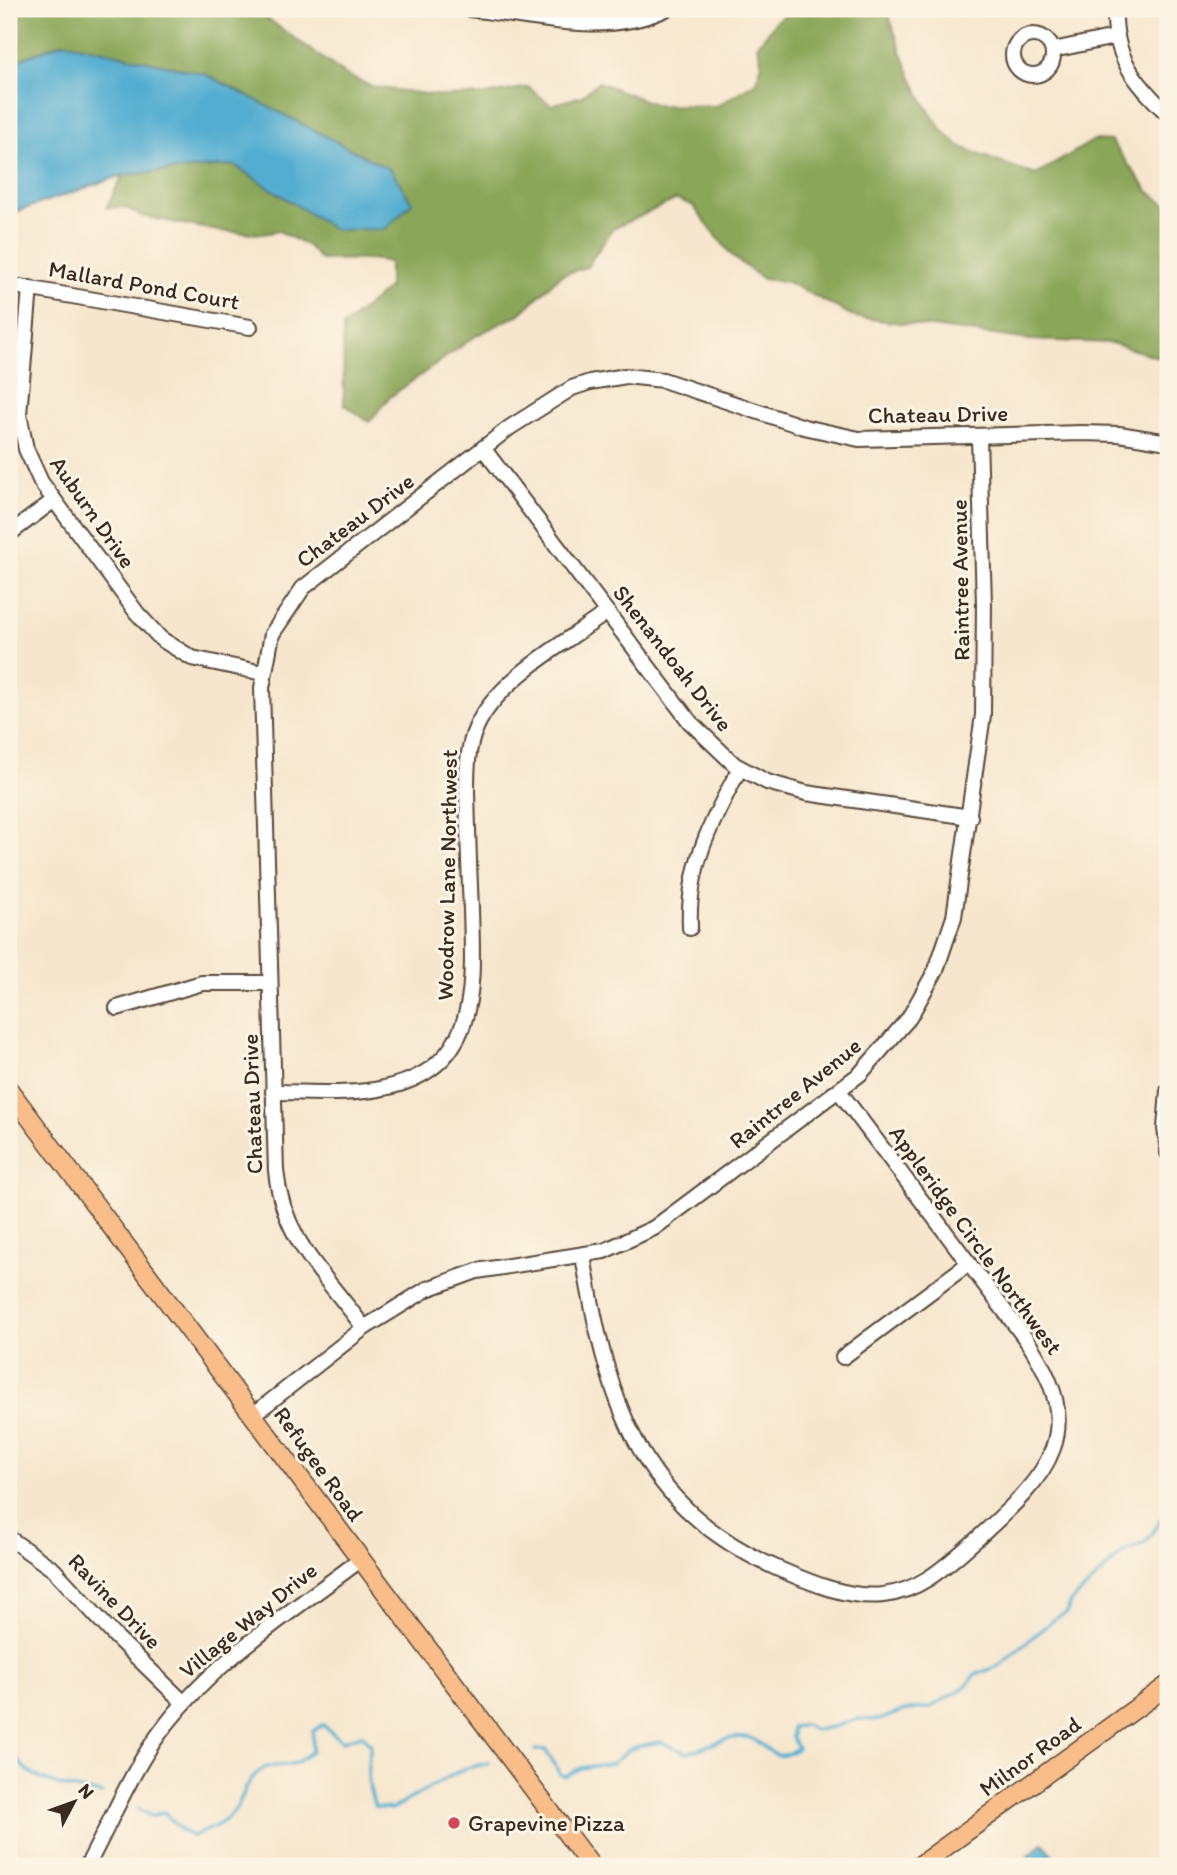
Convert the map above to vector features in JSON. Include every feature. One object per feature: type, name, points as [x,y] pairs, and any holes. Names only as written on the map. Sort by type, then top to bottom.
[{"type":"main road","name":"Refugee Road","points":[[9,1090],[591,1866]]},
{"type":"main road","name":"Milnor Road","points":[[919,1866],[1168,1685]]},
{"type":"street","points":[[469,9],[567,23],[603,24],[638,19],[666,9]]},
{"type":"street","points":[[1115,9],[1115,37],[1130,74],[1168,114]]},
{"type":"street","points":[[1053,50],[1115,37]]},
{"type":"street","name":"Mallard Pond Court","points":[[9,285],[250,327]]},
{"type":"street","name":"Auburn Drive","points":[[30,288],[19,414],[33,466],[53,501],[137,614],[161,639],[192,658],[263,673]]},
{"type":"street","name":"Chateau Drive","points":[[364,1328],[304,1252],[285,1217],[278,1190],[261,707],[263,673],[272,634],[303,588],[483,448],[572,388],[599,380],[626,376],[663,380],[840,436],[896,440],[1119,434],[1168,442]]},
{"type":"street","name":"Raintree Avenue","points":[[253,1415],[364,1328],[411,1297],[459,1276],[583,1256],[621,1245],[654,1228],[839,1091],[886,1047],[909,1018],[936,970],[954,917],[970,817],[985,678],[979,437]]},
{"type":"street","name":"Shenandoah Drive","points":[[483,448],[690,722],[720,754],[767,782],[806,793],[970,817]]},
{"type":"street","points":[[9,534],[53,501]]},
{"type":"street","name":"Woodrow Lane Northwest","points":[[273,1091],[368,1091],[395,1086],[420,1075],[435,1064],[459,1035],[466,1018],[473,982],[467,792],[468,764],[475,729],[506,687],[607,612]]},
{"type":"street","points":[[690,928],[690,893],[696,859],[714,815],[740,768]]},
{"type":"street","points":[[117,1008],[202,983],[270,983]]},
{"type":"street","name":"Appleridge Circle Northwest","points":[[583,1256],[615,1398],[642,1454],[663,1485],[702,1523],[747,1553],[831,1588],[869,1596],[903,1591],[924,1582],[949,1563],[1030,1488],[1050,1458],[1056,1441],[1057,1404],[1045,1369],[1026,1338],[839,1091]]},
{"type":"street","points":[[1168,1091],[1165,1128],[1168,1153]]},
{"type":"street","points":[[844,1357],[968,1264]]},
{"type":"street","name":"Ravine Drive","points":[[9,1538],[54,1570],[115,1636],[184,1703]]},
{"type":"street","name":"Village Way Drive","points":[[87,1866],[138,1768],[163,1728],[184,1703],[227,1661],[360,1560]]},
{"type":"green space","points":[[9,9],[254,9],[346,75],[373,87],[442,96],[485,95],[528,87],[551,105],[582,96],[598,82],[657,105],[717,106],[756,82],[762,63],[757,46],[777,20],[794,9],[898,9],[889,15],[907,66],[933,118],[956,143],[1036,175],[1094,140],[1111,141],[1149,192],[1168,206],[1168,360],[1111,343],[1031,340],[855,317],[788,282],[763,279],[733,257],[692,205],[677,199],[612,229],[587,267],[561,275],[520,314],[477,335],[390,397],[369,422],[344,404],[343,327],[389,287],[389,262],[372,259],[321,260],[308,246],[279,231],[262,234],[219,231],[142,216],[125,207],[106,208],[123,175],[234,165],[335,230],[64,42],[9,64]]},
{"type":"water","points":[[64,42],[205,74],[391,170],[412,203],[385,229],[335,230],[234,165],[123,175],[9,214],[9,64]]},
{"type":"water","points":[[1043,1843],[1063,1866],[1018,1866]]},
{"type":"waterway","points":[[535,1750],[546,1750],[560,1774],[565,1776],[581,1768],[613,1763],[628,1750],[661,1742],[687,1753],[722,1740],[745,1737],[774,1754],[781,1755],[797,1748],[792,1738],[792,1727],[805,1725],[815,1730],[857,1719],[879,1720],[903,1711],[931,1707],[966,1686],[974,1675],[999,1666],[1054,1619],[1066,1613],[1071,1602],[1125,1551],[1145,1543],[1168,1510]]},
{"type":"waterway","points":[[138,1809],[152,1816],[164,1812],[182,1831],[192,1836],[211,1828],[233,1813],[249,1782],[261,1770],[270,1766],[295,1763],[312,1751],[313,1731],[323,1725],[342,1741],[362,1735],[371,1745],[368,1776],[375,1807],[392,1809],[463,1769],[489,1763]]},
{"type":"waterway","points":[[9,1749],[24,1768],[44,1780],[102,1794]]},
{"type":"place","name":"Grapevine Pizza","points":[[454,1823]]}]
